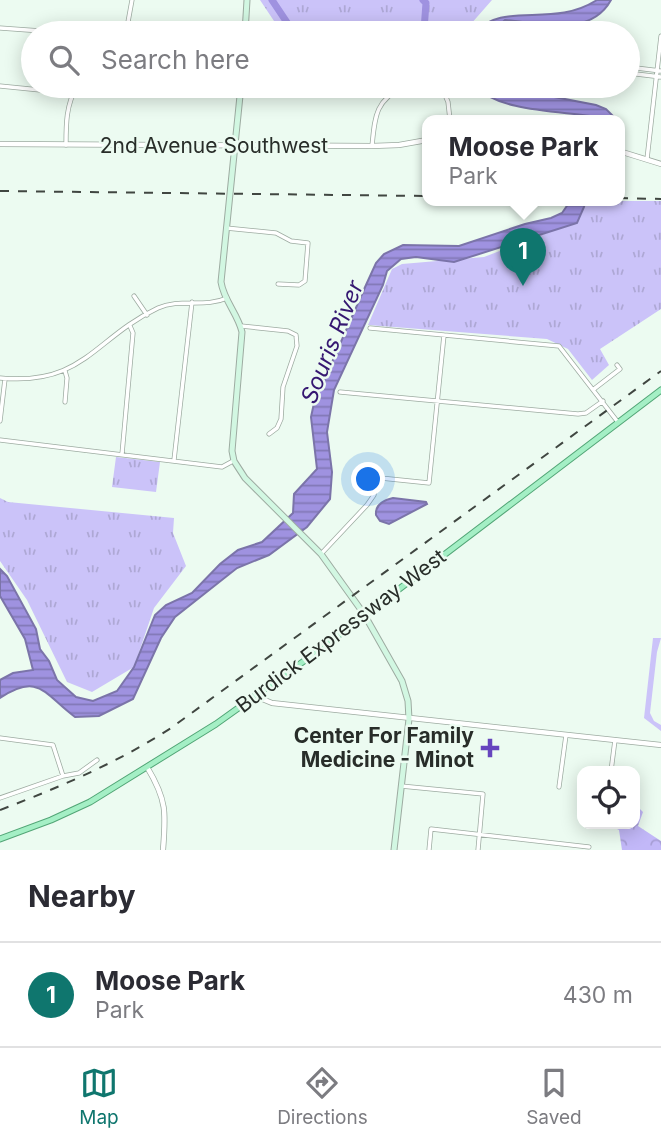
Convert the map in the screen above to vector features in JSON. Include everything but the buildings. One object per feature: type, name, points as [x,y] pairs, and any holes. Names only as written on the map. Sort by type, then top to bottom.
[{"type":"main road","points":[[246,21],[247,0]]},
{"type":"main road","points":[[240,98],[221,282],[241,326],[242,340],[232,435],[234,461],[256,491],[321,554],[364,614],[401,681],[408,701],[409,719],[394,850]]},
{"type":"main road","name":"Burdick Expressway West","points":[[0,839],[76,809],[216,724],[661,390]]},
{"type":"street","points":[[128,21],[132,0]]},
{"type":"street","points":[[0,27],[21,29]]},
{"type":"street","points":[[647,159],[659,77],[661,36]]},
{"type":"street","points":[[640,69],[659,71]]},
{"type":"street","points":[[640,75],[659,77]]},
{"type":"street","points":[[0,86],[21,88]]},
{"type":"street","points":[[66,145],[66,119],[71,98]]},
{"type":"street","points":[[372,146],[378,108],[385,98]]},
{"type":"street","points":[[652,119],[661,120]]},
{"type":"street","name":"2nd Avenue Southwest","points":[[0,144],[372,146],[422,141]]},
{"type":"street","points":[[625,152],[661,164]]},
{"type":"street","points":[[226,228],[276,233],[291,241],[308,243],[303,284],[278,284]]},
{"type":"street","points":[[134,296],[147,315]]},
{"type":"street","points":[[0,421],[2,378],[36,379],[65,371],[160,307],[192,303],[212,304],[227,298]]},
{"type":"street","points":[[174,460],[192,303]]},
{"type":"street","points":[[122,454],[133,333],[131,326]]},
{"type":"street","points":[[241,326],[288,331],[296,335],[297,346],[283,387],[281,419],[277,428],[269,434]]},
{"type":"street","points":[[370,328],[559,346],[617,421]]},
{"type":"street","points":[[371,477],[429,483],[444,335]]},
{"type":"street","points":[[593,389],[620,369],[617,365]]},
{"type":"street","points":[[65,371],[65,402]]},
{"type":"street","points":[[340,392],[583,414],[603,401]]},
{"type":"street","points":[[0,440],[222,467],[234,461]]},
{"type":"street","points":[[321,554],[374,495],[377,477]]},
{"type":"street","points":[[255,696],[267,702],[661,745]]},
{"type":"street","points":[[559,787],[566,735]]},
{"type":"street","points":[[0,738],[53,745],[63,776]]},
{"type":"street","points":[[612,766],[615,740]]},
{"type":"street","points":[[0,798],[82,772],[97,760]]},
{"type":"street","points":[[147,767],[162,793],[165,810],[163,850]]},
{"type":"street","points":[[401,786],[483,794],[478,850]]},
{"type":"street","points":[[429,850],[430,829],[589,847]]},
{"type":"green space","points":[[260,0],[492,0],[474,21],[274,21]]},
{"type":"green space","points":[[625,201],[661,201],[661,309],[600,349],[609,365],[592,380],[568,349],[547,339],[368,325],[392,269],[402,264],[484,257],[560,228],[586,206],[625,206]]},
{"type":"green space","points":[[116,457],[160,462],[156,492],[112,487]]},
{"type":"green space","points":[[0,498],[8,502],[174,518],[173,533],[186,566],[154,608],[134,667],[92,692],[67,682],[27,600],[0,561]]},
{"type":"green space","points":[[653,638],[661,638],[650,713],[654,721],[661,725],[661,731],[644,718]]},
{"type":"green space","points":[[640,827],[661,841],[661,850],[622,850],[617,829]]},
{"type":"shaded area","points":[[597,0],[611,0],[602,12],[587,21],[492,21],[514,16],[563,13]]},
{"type":"shaded area","points":[[492,98],[560,98],[596,105],[612,115],[545,111]]},
{"type":"shaded area","points":[[567,206],[584,206],[577,223],[454,262],[416,257],[401,259],[387,271],[334,390],[327,432],[332,472],[330,499],[307,527],[269,555],[237,568],[175,617],[161,638],[133,699],[99,716],[75,717],[48,694],[33,687],[13,690],[0,698],[0,680],[13,673],[33,670],[25,639],[0,596],[0,569],[7,576],[36,629],[40,649],[49,661],[57,680],[76,697],[93,701],[117,691],[134,667],[155,615],[166,605],[192,593],[238,550],[262,542],[293,513],[294,494],[317,469],[311,417],[314,403],[376,263],[384,254],[403,245],[459,246],[562,213]]},
{"type":"shaded area","points":[[393,498],[427,504],[389,524],[380,521],[376,515],[377,508],[383,501]]},
{"type":"waterway","points":[[272,0],[286,21]]},
{"type":"waterway","points":[[423,0],[426,3],[425,21]]},
{"type":"railway","points":[[0,191],[422,196]]},
{"type":"railway","points":[[625,198],[661,199]]},
{"type":"railway","points":[[0,810],[88,774],[171,728],[661,371]]},
{"type":"place","name":"Moose Park","points":[[523,286]]},
{"type":"place","name":"Center For Family Medicine - Minot","points":[[490,748]]},
{"type":"water label","name":"Souris River","points":[[332,342]]}]
